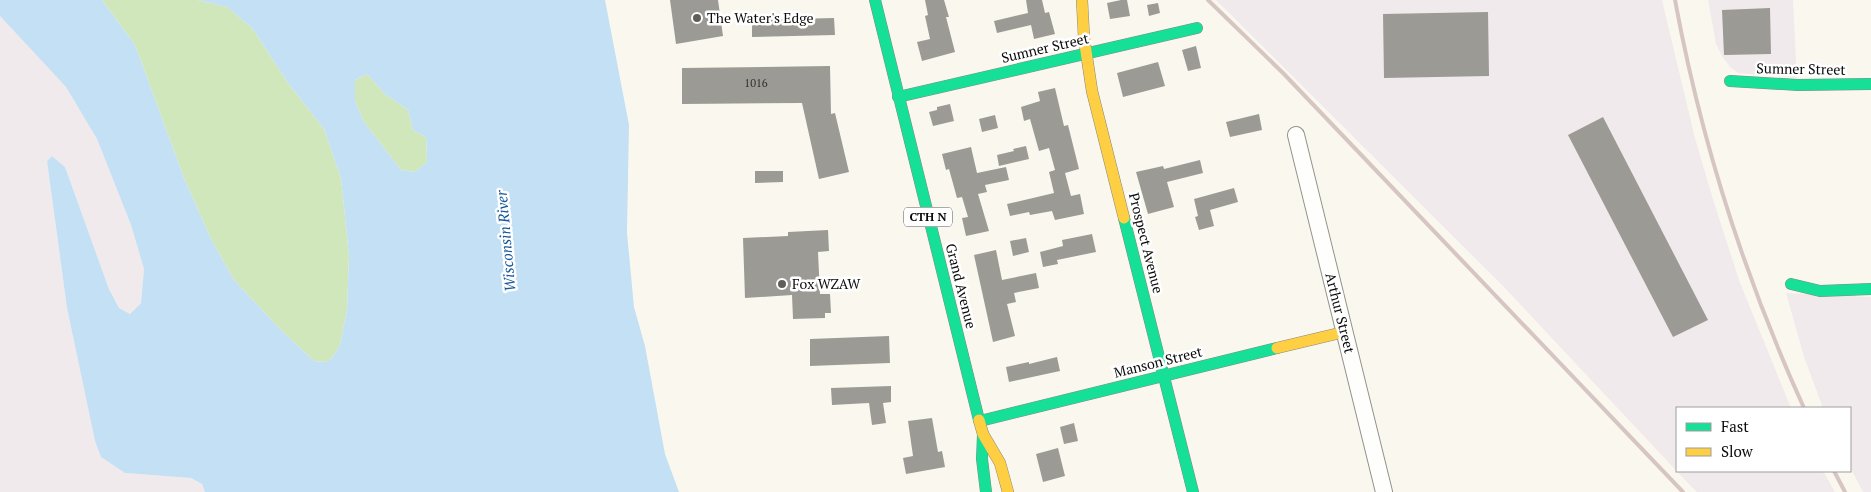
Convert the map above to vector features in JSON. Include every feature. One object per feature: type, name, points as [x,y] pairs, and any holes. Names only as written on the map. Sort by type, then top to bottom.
[{"type":"street","name":"Grand Avenue","points":[[875,0],[983,434],[982,459],[986,492]]},
{"type":"street","name":"Prospect Avenue","points":[[1082,0],[1086,54],[1092,91],[1192,492]]},
{"type":"street","name":"Sumner Street","points":[[898,97],[1197,28]]},
{"type":"street","name":"Sumner Street","points":[[1730,81],[1798,85],[1871,84]]},
{"type":"street","name":"Arthur Street","points":[[1296,135],[1384,492]]},
{"type":"street","points":[[1791,284],[1804,289],[1819,290],[1871,289]]},
{"type":"street","name":"Manson Street","points":[[980,421],[1344,332]]},
{"type":"street","name":"Grand Avenue","points":[[983,434],[1000,463],[1008,492]]},
{"type":"shaded area","points":[[1216,0],[1662,0],[1695,138],[1712,196],[1739,280],[1791,407],[1676,407],[1676,470],[1503,286]]},
{"type":"shaded area","points":[[1708,0],[1793,0],[1797,78],[1738,73],[1730,67],[1716,44]]},
{"type":"shaded area","points":[[0,16],[66,87],[97,139],[131,225],[144,269],[141,303],[130,314],[119,308],[109,289],[65,167],[52,156],[47,161],[67,308],[95,441],[101,457],[125,473],[191,478],[202,484],[205,492],[0,492]]},
{"type":"shaded area","points":[[1786,293],[1871,297],[1871,492],[1863,492],[1851,469],[1851,407],[1823,407],[1804,357]]},
{"type":"shaded area","points":[[1677,472],[1824,472],[1835,492],[1697,492]]},
{"type":"green space","points":[[102,0],[198,0],[227,7],[252,28],[288,83],[324,129],[341,178],[349,256],[347,310],[340,345],[332,358],[327,362],[314,361],[282,331],[234,280],[211,239],[184,178],[135,45]]},
{"type":"green space","points":[[367,74],[385,94],[408,110],[413,130],[426,137],[427,162],[415,172],[401,170],[364,122],[355,101],[355,80]]},
{"type":"water","name":"Wisconsin River","points":[[0,0],[102,0],[135,45],[184,178],[211,239],[234,280],[282,331],[314,361],[327,362],[332,358],[340,345],[347,310],[349,256],[341,178],[324,129],[288,83],[252,28],[227,7],[198,0],[605,0],[629,125],[627,233],[634,307],[645,346],[665,454],[679,492],[205,492],[202,484],[191,478],[125,473],[101,457],[95,441],[67,308],[47,161],[52,156],[65,167],[109,289],[119,308],[130,314],[141,303],[144,269],[131,225],[97,139],[66,87],[0,16]],"holes":[[[367,74],[385,94],[408,110],[413,130],[426,137],[427,162],[415,172],[401,170],[364,122],[355,101],[355,80]]]},
{"type":"building","name":"The Water's Edge","points":[[670,0],[718,0],[723,36],[676,44]]},
{"type":"building","points":[[925,0],[944,0],[949,17],[946,17],[955,52],[922,61],[917,42],[930,39],[925,16],[928,15]]},
{"type":"building","points":[[1026,0],[1042,0],[1045,13],[1049,12],[1055,34],[1034,39],[1031,25],[997,33],[994,21],[1028,13]]},
{"type":"building","points":[[1127,0],[1130,16],[1110,19],[1107,3]]},
{"type":"building","points":[[1158,3],[1160,13],[1149,16],[1147,5]]},
{"type":"building","points":[[1770,8],[1771,54],[1724,55],[1722,10]]},
{"type":"building","points":[[1488,12],[1489,76],[1384,78],[1383,14]]},
{"type":"building","points":[[834,18],[835,35],[752,37],[752,20]]},
{"type":"building","points":[[1196,46],[1201,68],[1188,71],[1182,50]]},
{"type":"building","points":[[1158,62],[1165,86],[1123,97],[1117,73]]},
{"type":"building","points":[[830,66],[831,114],[835,113],[849,172],[819,179],[802,103],[682,104],[682,68]]},
{"type":"building","points":[[1055,88],[1064,126],[1068,125],[1079,169],[1065,173],[1071,196],[1080,194],[1084,214],[1055,220],[1052,211],[1030,215],[1029,212],[1010,216],[1007,204],[1054,193],[1049,172],[1055,170],[1049,148],[1039,151],[1030,119],[1024,121],[1021,107],[1040,101],[1038,92]]},
{"type":"building","points":[[950,104],[954,121],[933,126],[929,112],[937,110],[937,107]]},
{"type":"building","points":[[1259,114],[1262,130],[1230,137],[1226,122]]},
{"type":"building","points":[[995,115],[998,128],[982,132],[979,119]]},
{"type":"building","points":[[1603,117],[1708,320],[1673,337],[1568,135]]},
{"type":"building","points":[[1026,146],[1029,159],[999,166],[997,155]]},
{"type":"building","points":[[971,147],[977,173],[1006,167],[1009,180],[985,185],[987,192],[978,194],[989,231],[966,236],[962,218],[968,217],[962,197],[957,198],[949,169],[946,170],[942,154]]},
{"type":"building","points":[[1200,160],[1203,173],[1167,182],[1174,207],[1148,214],[1136,172],[1163,166],[1164,169]]},
{"type":"building","points":[[755,171],[783,171],[783,182],[755,183]]},
{"type":"building","points":[[1234,188],[1238,202],[1210,210],[1214,226],[1199,230],[1195,217],[1198,216],[1194,199]]},
{"type":"building","name":"Fox WZAW","points":[[828,230],[829,251],[818,252],[820,294],[830,294],[831,313],[825,313],[825,318],[793,319],[792,295],[745,298],[743,238],[788,236],[788,232]]},
{"type":"building","points":[[1092,234],[1096,252],[1057,260],[1058,264],[1043,267],[1040,252],[1063,246],[1062,240]]},
{"type":"building","points":[[1026,238],[1029,252],[1013,256],[1010,241]]},
{"type":"building","points":[[996,250],[1002,280],[1036,273],[1039,288],[1014,293],[1016,302],[1007,304],[1015,336],[993,342],[974,255]]},
{"type":"building","points":[[889,336],[890,363],[810,366],[810,339]]},
{"type":"building","points":[[1057,357],[1060,371],[1009,382],[1006,367]]},
{"type":"building","points":[[891,386],[891,402],[883,403],[886,423],[872,425],[869,403],[832,405],[831,388]]},
{"type":"building","points":[[932,418],[938,452],[942,451],[945,467],[906,474],[903,458],[913,456],[908,421]]},
{"type":"building","points":[[1074,423],[1078,441],[1064,444],[1060,427]]},
{"type":"building","points":[[1058,448],[1065,476],[1043,482],[1036,454]]},
{"type":"railway","points":[[1208,0],[1283,73],[1683,492]]},
{"type":"railway","points":[[1675,0],[1698,105],[1727,208],[1763,309],[1804,407]]},
{"type":"railway","points":[[1835,472],[1845,492]]},
{"type":"traffic: fast","points":[[875,0],[979,420]]},
{"type":"traffic: fast","points":[[898,97],[1197,28]]},
{"type":"traffic: fast","points":[[1730,81],[1798,85],[1871,84]]},
{"type":"traffic: fast","points":[[1124,218],[1193,492]]},
{"type":"traffic: fast","points":[[1791,284],[1820,291],[1871,289]]},
{"type":"traffic: fast","points":[[980,421],[1277,348]]},
{"type":"traffic: fast","points":[[983,434],[982,459],[986,492]]},
{"type":"traffic: slow","points":[[1082,0],[1084,38],[1092,91],[1124,218]]},
{"type":"traffic: slow","points":[[1277,348],[1344,332]]},
{"type":"traffic: slow","points":[[979,420],[983,434],[1000,463],[1008,492]]},
{"type":"place","name":"The Water's Edge","points":[[697,18]]},
{"type":"place","name":"Fox WZAW","points":[[782,284]]}]
